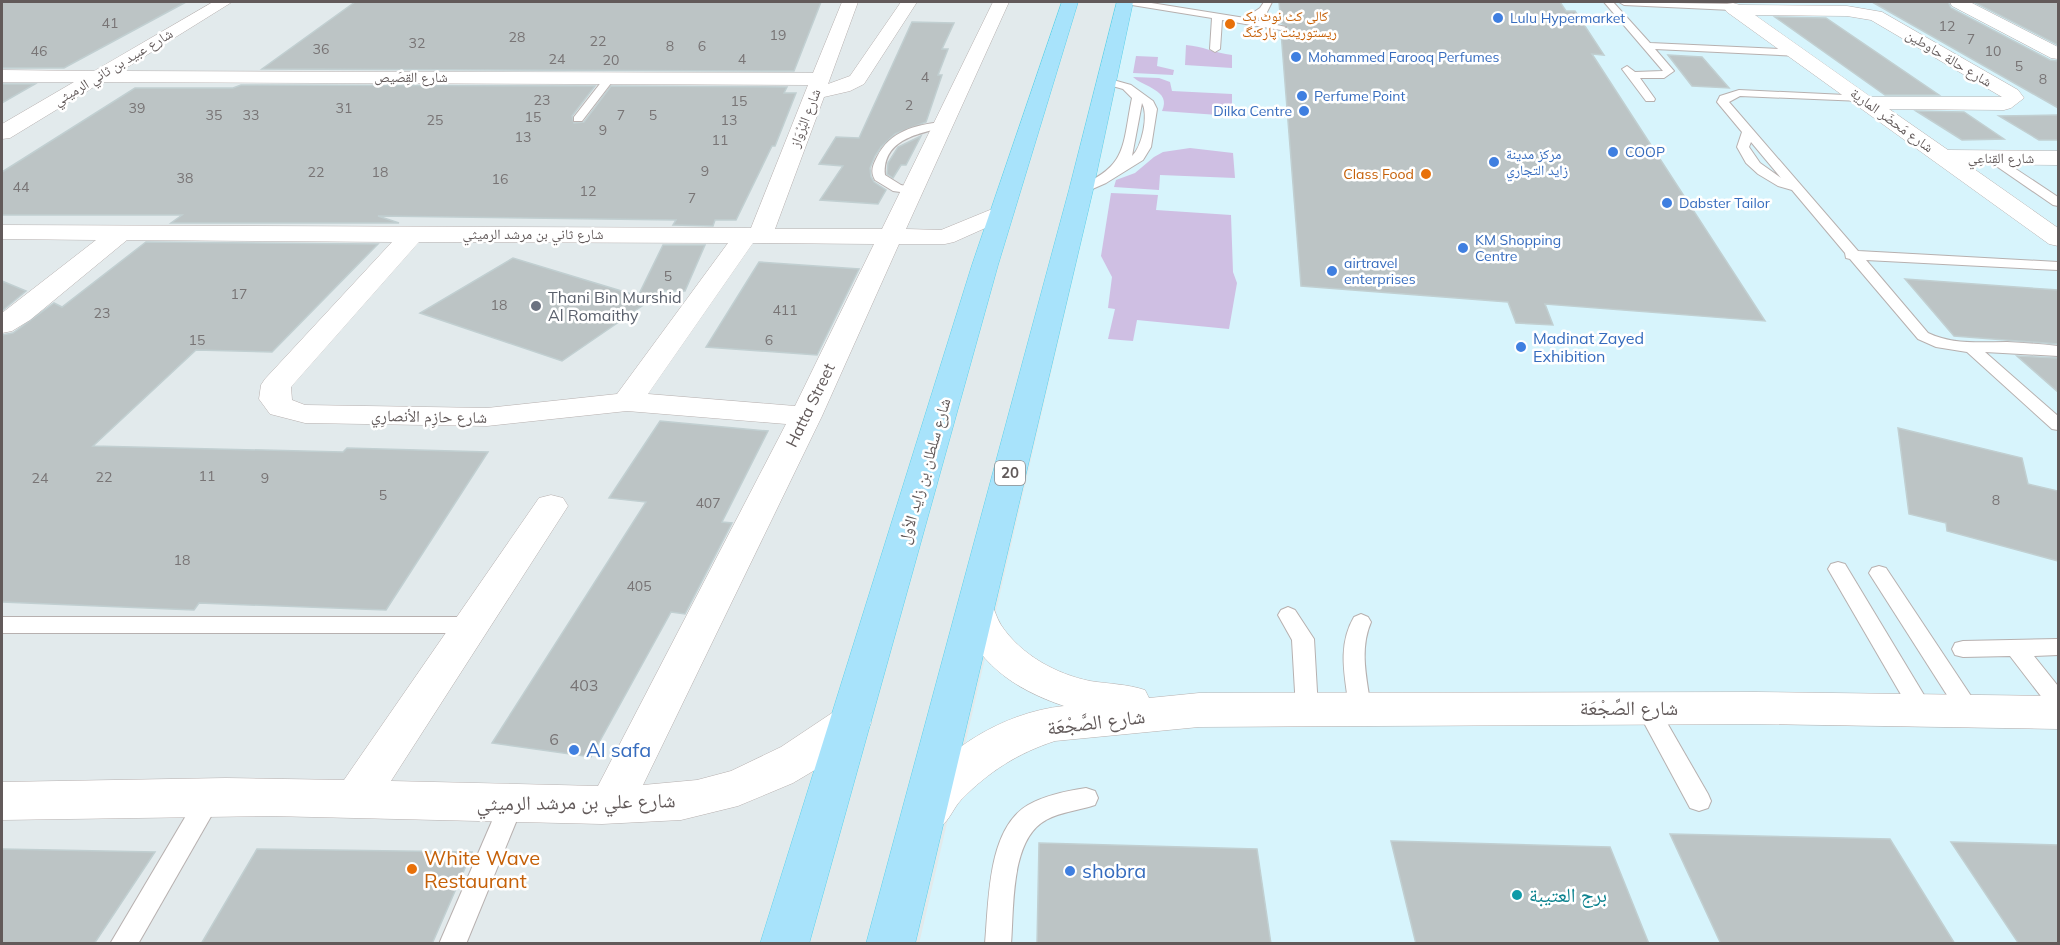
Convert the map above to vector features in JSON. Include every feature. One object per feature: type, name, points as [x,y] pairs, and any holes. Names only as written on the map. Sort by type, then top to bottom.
[{"type":"main road","name":"شارع سلطان بن زايد الأول","points":[[784,944],[985,265],[1071,2]]},
{"type":"main road","name":"20","points":[[890,944],[919,821],[976,609],[1081,190],[1106,81],[1129,9]]},
{"type":"street","name":"شارع عبيد بن ثاني الرميثي","points":[[2,133],[224,2]]},
{"type":"street","name":"شارع البُرْوَاز","points":[[627,402],[754,234],[818,86],[850,2]]},
{"type":"street","name":"شارع القِصَيص","points":[[2,76],[610,78],[843,87],[857,80],[909,2]]},
{"type":"street","name":"Hatta Street","points":[[611,805],[806,416],[1001,2]]},
{"type":"street","points":[[1959,2],[2058,53]]},
{"type":"street","name":"شارع مَحضَر المارية","points":[[1731,6],[2058,239]]},
{"type":"street","name":"شارع حالة حاوطين","points":[[1731,6],[1846,11],[1876,16],[2011,94],[2014,98],[2004,104],[1865,100]]},
{"type":"street","name":"شارع القِناعِي","points":[[1943,157],[2058,158]]},
{"type":"street","name":"شارع ثاني بن مرشد الرميثي","points":[[2,232],[754,234],[945,237],[1002,212]]},
{"type":"street","points":[[2,325],[20,314],[120,233]]},
{"type":"street","name":"شارع حازِم الأنصارِي","points":[[412,234],[276,385],[273,394],[281,408],[305,414],[487,417],[627,402],[806,416]]},
{"type":"street","name":"شارع ثاني بن مرشد الرميثي","points":[[945,237],[974,254],[985,265]]},
{"type":"street","points":[[355,799],[551,506]]},
{"type":"street","name":"شارع الصَّجْعَة","points":[[976,609],[987,634],[999,649],[1031,676],[1063,691],[1100,700],[1199,710]]},
{"type":"street","name":"شارع الصَّجْعَة","points":[[919,821],[939,793],[963,769],[991,749],[1023,734],[1066,723],[1199,710],[1647,708],[2058,712]]},
{"type":"street","name":"شارع علي بن مرشد الرميثي","points":[[2,801],[166,798],[355,799],[511,805],[655,805],[699,798],[742,786],[782,769],[818,747],[850,723]]},
{"type":"lane","points":[[1247,21],[1264,10],[1268,2]]},
{"type":"lane","points":[[1608,2],[1668,69],[1668,74],[1632,75]]},
{"type":"lane","points":[[1624,2],[1731,6]]},
{"type":"lane","points":[[1129,9],[1181,11],[1281,27]]},
{"type":"lane","points":[[1215,49],[1217,17]]},
{"type":"lane","points":[[1647,46],[1800,53]]},
{"type":"lane","points":[[1624,65],[1650,99]]},
{"type":"lane","points":[[578,118],[610,78]]},
{"type":"lane","points":[[1081,190],[1108,177],[1117,169],[1127,154],[1138,102],[1136,95],[1127,87],[1106,81]]},
{"type":"lane","points":[[1865,100],[1751,93],[1730,95],[1724,98],[1723,102],[1748,132],[1743,147],[1745,153],[1767,176],[1797,190],[1923,336],[1942,345],[2058,351]]},
{"type":"lane","points":[[911,190],[897,188],[879,177],[877,171],[886,150],[896,138],[905,133],[942,125]]},
{"type":"lane","points":[[1993,158],[2058,202]]},
{"type":"lane","points":[[1851,255],[2058,266]]},
{"type":"lane","points":[[1972,348],[2058,425]]},
{"type":"lane","points":[[1838,569],[1922,711]]},
{"type":"lane","points":[[1879,573],[1969,711]]},
{"type":"lane","points":[[1288,615],[1303,639],[1307,709]]},
{"type":"lane","points":[[1360,708],[1354,636],[1361,622]]},
{"type":"lane","points":[[2,625],[472,625]]},
{"type":"lane","points":[[1964,649],[2058,647]]},
{"type":"lane","points":[[2016,648],[2058,702]]},
{"type":"lane","points":[[1647,708],[1699,801]]},
{"type":"lane","points":[[998,944],[1008,848],[1017,830],[1030,816],[1047,806],[1086,798]]},
{"type":"lane","points":[[123,944],[209,799]]},
{"type":"lane","points":[[452,944],[511,805]]},
{"type":"shaded area","points":[[1133,2],[2058,2],[2058,943],[919,944],[1103,148]]},
{"type":"shaded area","points":[[1186,45],[1232,55],[1232,68],[1185,65]]},
{"type":"shaded area","points":[[1136,56],[1158,57],[1157,66],[1174,70],[1173,75],[1133,73]]},
{"type":"shaded area","points":[[1133,77],[1159,78],[1170,82],[1172,91],[1232,94],[1232,116],[1162,111],[1164,104],[1160,94]]},
{"type":"shaded area","points":[[1190,148],[1233,153],[1235,178],[1160,175],[1159,190],[1114,187],[1116,180],[1135,173],[1163,152]]},
{"type":"shaded area","points":[[1111,193],[1158,195],[1156,210],[1231,215],[1233,272],[1237,283],[1229,329],[1137,320],[1133,341],[1108,339],[1115,309],[1108,308],[1112,277],[1101,256]]},
{"type":"building","points":[[2,2],[186,2],[64,68],[2,68]]},
{"type":"building","points":[[355,2],[821,2],[794,71],[262,69]]},
{"type":"building","name":"مركز مدينة زايد التجاري","points":[[1279,2],[1560,2],[1566,11],[1575,11],[1604,55],[1592,54],[1765,321],[1545,304],[1553,325],[1516,323],[1508,302],[1301,286],[1281,32],[1288,28],[1281,23]]},
{"type":"building","points":[[1872,2],[1948,2],[1951,8],[2050,60],[2058,61],[2058,108]]},
{"type":"building","points":[[1974,2],[2058,2],[2058,45]]},
{"type":"building","points":[[1775,17],[1826,18],[1939,95],[1885,95]]},
{"type":"building","points":[[912,22],[954,23],[942,49],[948,49],[938,75],[942,75],[926,122],[895,134],[875,156],[870,168],[871,177],[874,182],[886,190],[878,204],[820,200],[843,166],[819,164],[836,137],[859,138]]},
{"type":"building","points":[[1668,55],[1702,57],[1729,88],[1692,86]]},
{"type":"building","points":[[2,84],[35,84],[2,103]]},
{"type":"building","points":[[241,85],[595,86],[572,116],[574,123],[584,122],[611,86],[787,87],[784,93],[796,93],[775,146],[772,146],[736,220],[715,220],[713,226],[673,225],[676,220],[378,216],[399,223],[171,223],[182,215],[2,215],[2,172],[135,88],[233,88]]},
{"type":"building","points":[[1916,111],[1964,112],[2004,139],[1962,140]]},
{"type":"building","points":[[2058,115],[2058,140],[2039,140],[1999,116]]},
{"type":"building","points":[[921,136],[906,165],[901,165],[893,178],[887,174],[888,163],[898,147]]},
{"type":"building","points":[[146,242],[378,244],[272,352],[196,350],[93,446],[343,452],[347,448],[488,452],[386,610],[199,603],[194,610],[2,602],[2,335],[13,333],[54,303],[62,307]]},
{"type":"building","name":"Thani Bin Murshid Al Romaithy","points":[[663,245],[705,245],[685,291],[664,291],[562,361],[420,313],[513,258],[638,296]]},
{"type":"building","points":[[759,262],[859,269],[817,355],[706,347]]},
{"type":"building","points":[[1905,279],[2058,290],[2058,344],[1954,336]]},
{"type":"building","points":[[2,281],[26,291],[2,311]]},
{"type":"building","points":[[2017,356],[2058,358],[2058,392]]},
{"type":"building","points":[[660,421],[768,431],[722,522],[732,523],[685,614],[671,612],[591,757],[492,743],[646,502],[609,498]]},
{"type":"building","points":[[1898,428],[2022,458],[2028,484],[2058,491],[2058,561],[1947,531],[1946,523],[1909,514]]},
{"type":"building","points":[[1670,834],[1890,839],[1955,944],[1721,944]]},
{"type":"building","name":"برج العتيبة","points":[[1391,841],[1610,847],[1649,944],[1416,944]]},
{"type":"building","points":[[1951,842],[2058,845],[2058,944],[2019,944]]},
{"type":"building","points":[[1039,843],[1257,849],[1271,944],[1037,944]]},
{"type":"building","points":[[2,849],[155,852],[94,944],[2,944]]},
{"type":"building","points":[[257,849],[472,852],[432,944],[201,944]]},
{"type":"place","name":"Lulu Hypermarket","points":[[1498,18]]},
{"type":"place","name":"کالی کٹ نوٹ بک ریستورینت پارکنگ","points":[[1230,24]]},
{"type":"place","name":"Mohammed Farooq Perfumes","points":[[1296,57]]},
{"type":"place","name":"Perfume Point","points":[[1302,96]]},
{"type":"place","name":"Dilka Centre","points":[[1304,111]]},
{"type":"place","name":"COOP","points":[[1613,152]]},
{"type":"place","name":"مركز مدينة زايد التجاري","points":[[1494,162]]},
{"type":"place","name":"Class Food","points":[[1426,174]]},
{"type":"place","name":"Dabster Tailor","points":[[1667,203]]},
{"type":"place","name":"KM Shopping Centre","points":[[1463,248]]},
{"type":"place","name":"airtravel enterprises","points":[[1332,271]]},
{"type":"place","name":"Thani Bin Murshid Al Romaithy","points":[[536,306]]},
{"type":"place","name":"Madinat Zayed Exhibition","points":[[1521,347]]},
{"type":"place","name":"Al safa","points":[[574,750]]},
{"type":"place","name":"White Wave Restaurant","points":[[412,869]]},
{"type":"place","name":"shobra","points":[[1070,871]]},
{"type":"place","name":"برج العتيبة","points":[[1517,895]]}]
